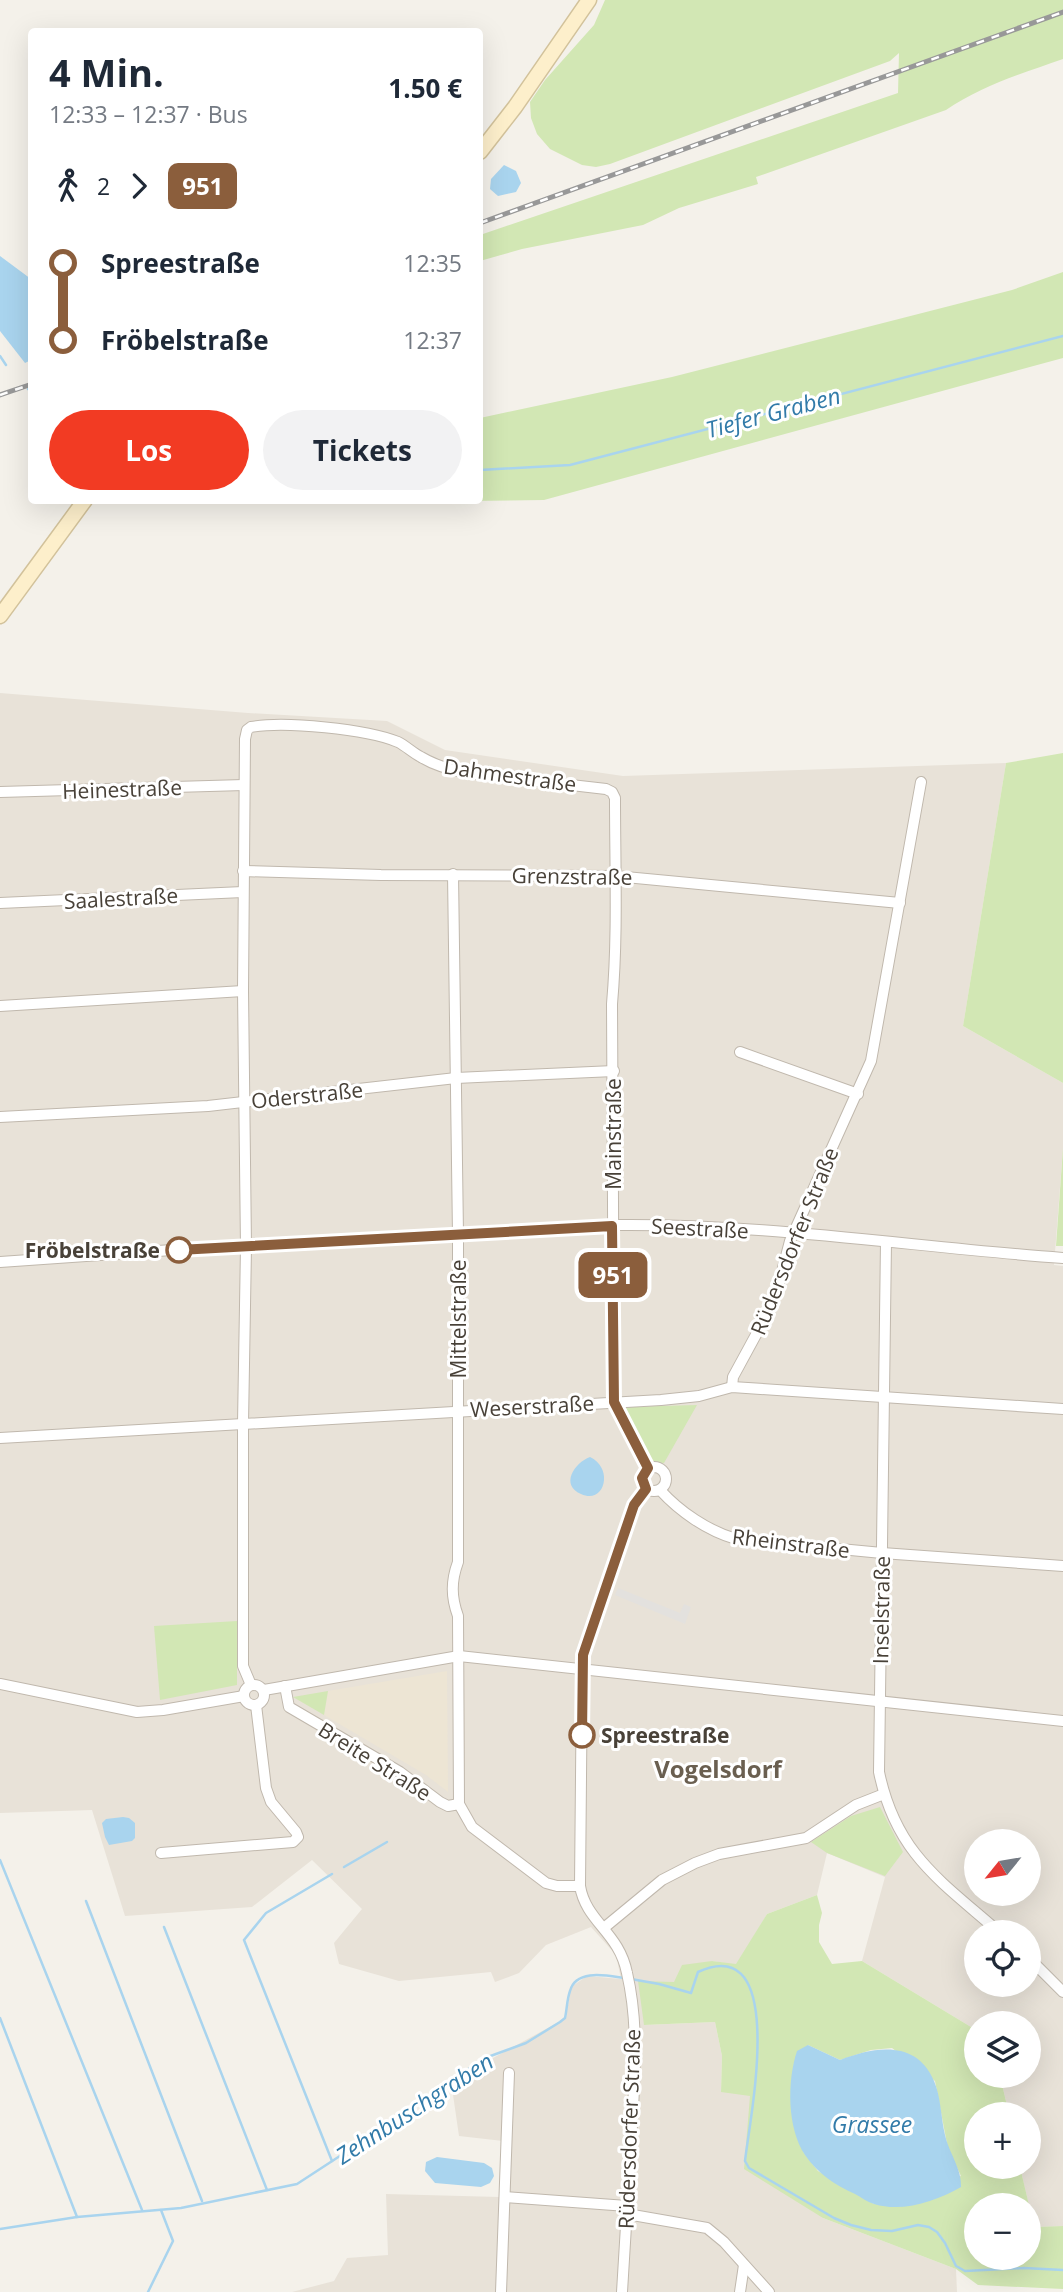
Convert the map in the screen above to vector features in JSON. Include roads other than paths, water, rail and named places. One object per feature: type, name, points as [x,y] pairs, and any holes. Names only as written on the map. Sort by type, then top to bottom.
[{"type":"main road","points":[[483,148],[589,0]]},
{"type":"main road","points":[[0,616],[82,504]]},
{"type":"street","name":"Dahmestraße","points":[[244,785],[247,730],[257,726],[321,727],[402,744],[417,755],[447,769],[606,789],[612,792]]},
{"type":"street","name":"Rüdersdorfer Straße","points":[[732,1387],[733,1377],[764,1320],[778,1287],[793,1234],[871,1061],[922,782]]},
{"type":"street","name":"Heinestraße","points":[[0,792],[244,785]]},
{"type":"street","points":[[244,785],[246,1247],[243,1666],[251,1685]]},
{"type":"street","name":"Mainstraße","points":[[612,792],[615,798],[615,958],[612,1004],[614,1402],[648,1468]]},
{"type":"street","name":"Grenzstraße","points":[[243,871],[381,875],[615,876],[900,903]]},
{"type":"street","name":"Mittelstraße","points":[[453,874],[458,1235],[458,1562],[453,1576],[453,1601],[458,1616],[459,1804]]},
{"type":"street","name":"Saalestraße","points":[[0,904],[243,892]]},
{"type":"street","points":[[0,1006],[243,991]]},
{"type":"street","points":[[740,1052],[858,1094]]},
{"type":"street","name":"Oderstraße","points":[[0,1117],[144,1111],[456,1079],[614,1071]]},
{"type":"street","name":"Seestraße","points":[[0,1262],[612,1226],[689,1225],[1063,1258]]},
{"type":"street","name":"Inselstraße","points":[[886,1242],[878,1760],[884,1794],[905,1840],[950,1893],[984,1920]]},
{"type":"street","name":"Weserstraße","points":[[0,1438],[614,1402],[699,1396],[732,1387],[1063,1409]]},
{"type":"street","points":[[648,1468],[660,1468],[665,1474],[666,1481],[660,1490],[653,1492],[646,1489],[642,1478],[648,1468]]},
{"type":"street","name":"Rüdersdorfer Straße","points":[[622,2292],[635,2064],[630,1985],[619,1946],[605,1927],[587,1910],[580,1886],[582,1669],[589,1635],[634,1505],[646,1489]]},
{"type":"street","name":"Rheinstraße","points":[[660,1490],[700,1523],[722,1535],[755,1542],[1063,1566]]},
{"type":"street","points":[[264,1690],[459,1656],[1063,1721]]},
{"type":"street","points":[[0,1684],[137,1712],[244,1696]]},
{"type":"street","points":[[256,1705],[247,1702],[244,1696],[247,1688],[258,1685],[264,1690]]},
{"type":"street","name":"Breite Straße","points":[[285,1686],[289,1707],[400,1772],[440,1802],[448,1806],[459,1804],[472,1827],[546,1883],[580,1886]]},
{"type":"street","points":[[256,1705],[264,1700],[264,1690]]},
{"type":"street","points":[[161,1853],[293,1842],[298,1837],[271,1802],[266,1788],[256,1705]]},
{"type":"street","points":[[605,1927],[662,1880],[695,1863],[719,1854],[806,1838],[856,1805],[884,1794]]},
{"type":"street","points":[[1041,1970],[1063,1992]]},
{"type":"street","points":[[501,2292],[509,2073]]},
{"type":"street","points":[[506,2197],[627,2210],[707,2228],[724,2242],[769,2292]]},
{"type":"street","points":[[740,2292],[744,2265]]},
{"type":"water","points":[[504,165],[516,171],[521,183],[516,192],[498,196],[490,189],[491,179]]},
{"type":"water","points":[[0,256],[28,277],[28,362],[25,363],[0,331]]},
{"type":"water","points":[[590,1457],[602,1469],[604,1484],[596,1494],[589,1496],[575,1490],[570,1480],[579,1464]]},
{"type":"water","points":[[123,1817],[135,1823],[135,1838],[132,1841],[109,1845],[102,1823],[106,1819]]},
{"type":"water","name":"Grassee","points":[[808,2045],[840,2060],[880,2050],[905,2052],[917,2058],[934,2081],[945,2135],[961,2187],[919,2204],[885,2206],[869,2202],[821,2173],[810,2162],[799,2144],[790,2104],[797,2051]]},
{"type":"water","points":[[437,2157],[484,2163],[492,2168],[494,2176],[490,2183],[481,2187],[435,2183],[425,2171],[426,2162]]},
{"type":"waterway","name":"Tiefer Graben","points":[[483,470],[570,465],[1063,336]]},
{"type":"waterway","name":"Tiefer Graben","points":[[0,356],[6,365]]},
{"type":"waterway","points":[[344,1867],[387,1842]]},
{"type":"waterway","points":[[0,1860],[142,2210]]},
{"type":"waterway","points":[[332,1874],[266,1913],[244,1940],[332,2161]]},
{"type":"waterway","points":[[86,1901],[202,2201]]},
{"type":"waterway","points":[[164,1927],[267,2190]]},
{"type":"waterway","name":"Zehnbuschgraben","points":[[631,1979],[691,1993],[698,1972],[727,1966],[745,1978],[754,2003],[758,2036],[745,2161],[749,2168],[834,2218],[851,2225],[892,2231],[918,2225],[929,2227],[937,2232],[945,2243],[956,2266],[965,2271],[1024,2268],[1063,2270]]},
{"type":"waterway","name":"Zehnbuschgraben","points":[[0,2229],[77,2217],[181,2208],[297,2184],[485,2058],[526,2043],[560,2022],[565,2018],[573,1984],[579,1979],[594,1975],[625,1978]]},
{"type":"waterway","points":[[0,2018],[77,2217]]},
{"type":"waterway","name":"Zehnbuschgraben","points":[[148,2292],[173,2241],[161,2210]]},
{"type":"railway","points":[[483,222],[1063,12]]},
{"type":"railway","points":[[0,395],[28,385]]},
{"type":"place","name":"Fröbelstraße","points":[[179,1250]]},
{"type":"place","name":"Spreestraße","points":[[582,1735]]},
{"type":"district","name":"Vogelsdorf","points":[[718,1768]]}]
